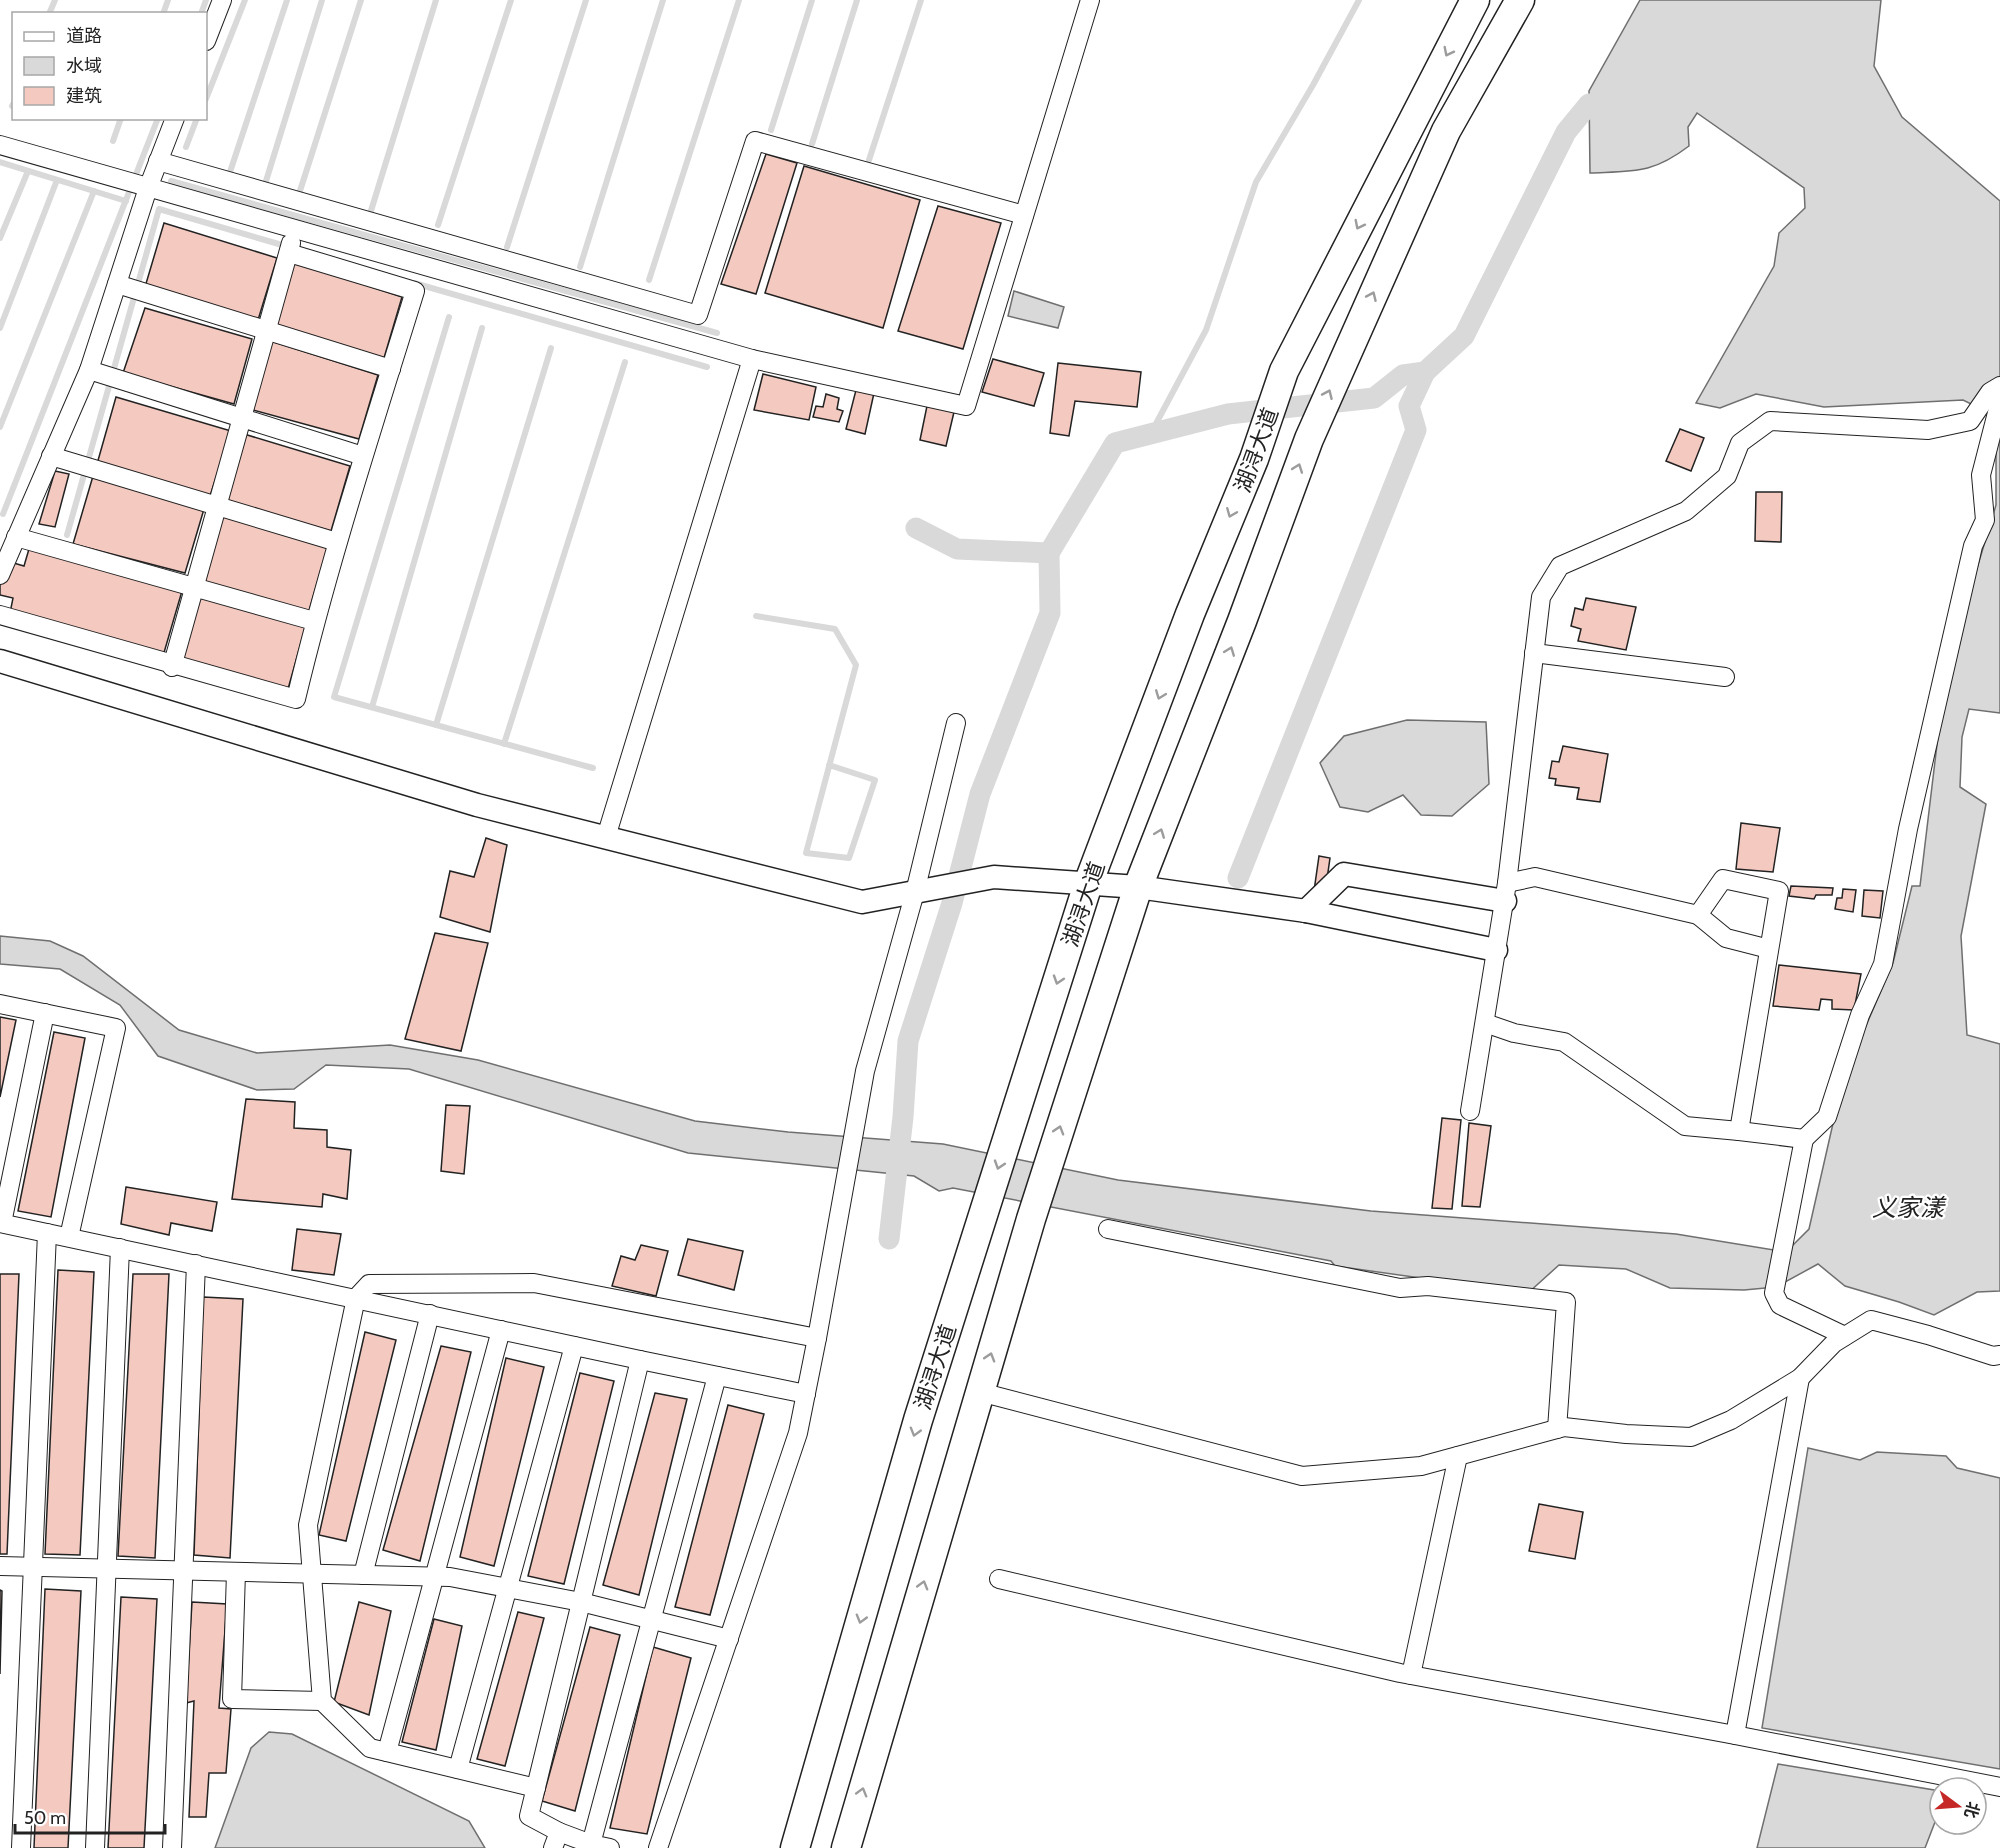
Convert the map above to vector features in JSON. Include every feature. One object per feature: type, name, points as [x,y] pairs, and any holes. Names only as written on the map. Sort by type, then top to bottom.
[{"type":"main road","name":"湖浔大道","points":[[795,1848],[918,1420],[1088,884],[1190,614],[1254,459],[1284,371],[1475,0]]},
{"type":"main road","name":"湖浔大道","points":[[846,1848],[1060,1125],[1138,887],[1242,621],[1309,439],[1446,132],[1520,0]]},
{"type":"street","points":[[207,38],[222,0]]},
{"type":"street","points":[[0,145],[752,359],[966,406],[1090,0]]},
{"type":"street","points":[[0,575],[89,370],[148,188],[174,120]]},
{"type":"street","points":[[158,161],[698,315],[755,141],[1024,215]]},
{"type":"street","points":[[173,666],[295,230]]},
{"type":"street","points":[[0,615],[173,666],[296,699],[314,621],[337,542],[415,291],[289,253]]},
{"type":"street","points":[[117,284],[391,369]]},
{"type":"street","points":[[606,837],[752,359]]},
{"type":"street","points":[[89,370],[363,456]]},
{"type":"street","points":[[1470,1111],[1506,892],[1541,597],[1560,566],[1686,511],[1727,476],[1740,443],[1770,422],[1928,430],[1970,421],[1990,392],[2000,386]]},
{"type":"street","points":[[1845,1336],[1780,1305],[1774,1293],[1804,1139],[1827,1118],[1860,1015],[1883,964],[1908,829],[1973,546],[1985,520],[1981,475],[2000,401]]},
{"type":"street","points":[[51,456],[337,542]]},
{"type":"street","points":[[16,537],[314,621]]},
{"type":"street","points":[[1534,653],[1725,677]]},
{"type":"street","points":[[0,661],[477,805],[862,902],[994,877],[1138,887],[1306,911],[1496,950]]},
{"type":"street","points":[[658,1848],[798,1433],[866,1071],[915,892],[956,723]]},
{"type":"street","points":[[1306,911],[1344,874],[1506,892],[1535,877],[1698,915],[1726,938],[1769,949]]},
{"type":"street","points":[[1698,915],[1723,879],[1779,891],[1739,1131]]},
{"type":"street","points":[[0,1004],[116,1028],[69,1237]]},
{"type":"street","points":[[45,1013],[1,1223],[806,1394]]},
{"type":"street","points":[[1485,1023],[1514,1033],[1564,1042],[1685,1126],[1804,1139]]},
{"type":"street","points":[[1108,1229],[1400,1288],[1428,1286],[1566,1302],[1557,1429]]},
{"type":"street","points":[[21,1848],[46,1233]]},
{"type":"street","points":[[95,1848],[120,1248]]},
{"type":"street","points":[[172,1848],[195,1264]]},
{"type":"street","points":[[536,1788],[370,1748],[322,1701],[308,1525],[356,1298],[369,1284],[534,1283],[817,1338]]},
{"type":"street","points":[[363,1575],[430,1314]]},
{"type":"street","points":[[980,1392],[1302,1476],[1421,1466],[1564,1427],[1626,1434],[1691,1437],[1731,1420],[1800,1378],[1834,1343],[1871,1320],[1993,1356],[2000,1355]]},
{"type":"street","points":[[387,1752],[501,1330]]},
{"type":"street","points":[[458,1769],[574,1346]]},
{"type":"street","points":[[610,1848],[556,1840],[529,1816],[640,1360]]},
{"type":"street","points":[[591,1844],[717,1376]]},
{"type":"street","points":[[1735,1735],[1800,1378]]},
{"type":"street","points":[[1411,1675],[1458,1456]]},
{"type":"street","points":[[0,1566],[450,1577],[581,1602],[729,1639]]},
{"type":"street","points":[[236,1572],[232,1699],[322,1701]]},
{"type":"street","points":[[999,1579],[1411,1675],[2000,1787]]},
{"type":"water","name":"义家漾","points":[[1640,0],[1881,0],[1874,66],[1902,117],[2000,201],[2000,713],[1969,709],[1962,737],[1960,787],[1986,804],[1961,936],[1967,1035],[2000,1044],[2000,1291],[1977,1292],[1934,1315],[1845,1286],[1818,1264],[1776,1287],[1744,1290],[1670,1288],[1626,1269],[1559,1265],[1528,1293],[1335,1266],[1331,1261],[953,1188],[939,1191],[914,1176],[688,1153],[409,1069],[326,1065],[294,1089],[257,1090],[158,1056],[120,1005],[60,969],[0,964],[0,936],[50,941],[83,956],[179,1030],[257,1053],[390,1045],[478,1060],[695,1121],[788,1132],[943,1144],[1118,1180],[1371,1211],[1676,1234],[1786,1252],[1809,1229],[1834,1119],[1859,1042],[1893,963],[1912,886],[1920,886],[1939,728],[1972,585],[1996,505],[1996,416],[1963,400],[1824,407],[1756,394],[1720,408],[1696,403],[1774,266],[1779,233],[1805,208],[1804,188],[1697,113],[1688,127],[1689,146],[1664,162],[1631,171],[1590,173],[1589,91]]},
{"type":"water","points":[[1014,291],[1064,307],[1058,328],[1008,316]]},
{"type":"water","points":[[1407,720],[1486,722],[1489,784],[1452,816],[1421,815],[1403,795],[1368,812],[1340,807],[1320,763],[1344,736]]},
{"type":"water","points":[[1808,1448],[1860,1460],[1877,1452],[1946,1456],[1957,1468],[2000,1478],[2000,1769],[1762,1728]]},
{"type":"water","points":[[269,1732],[292,1734],[469,1821],[485,1848],[215,1848],[251,1748]]},
{"type":"water","points":[[1778,1764],[1928,1789],[1930,1836],[1925,1848],[1757,1848]]},
{"type":"building","points":[[766,154],[797,163],[756,294],[721,284]]},
{"type":"building","points":[[804,166],[920,200],[883,328],[765,293]]},
{"type":"building","points":[[938,206],[1001,223],[963,349],[898,331]]},
{"type":"building","points":[[164,223],[277,258],[258,320],[145,287]]},
{"type":"building","points":[[292,261],[402,297],[384,358],[274,326]]},
{"type":"building","points":[[145,308],[252,339],[234,404],[123,373]]},
{"type":"building","points":[[271,341],[378,375],[359,439],[253,410]]},
{"type":"building","points":[[993,359],[1044,373],[1034,406],[982,392]]},
{"type":"building","points":[[1058,363],[1141,372],[1137,407],[1075,401],[1069,436],[1050,433]]},
{"type":"building","points":[[763,374],[816,387],[809,420],[754,410]]},
{"type":"building","points":[[856,390],[874,393],[865,434],[846,429]]},
{"type":"building","points":[[826,394],[839,398],[837,409],[843,411],[839,422],[813,417],[816,406],[823,407]]},
{"type":"building","points":[[116,397],[231,431],[210,496],[97,464]]},
{"type":"building","points":[[927,406],[954,412],[946,446],[920,440]]},
{"type":"building","points":[[1680,429],[1704,438],[1691,471],[1666,461]]},
{"type":"building","points":[[244,434],[350,466],[331,531],[225,501]]},
{"type":"building","points":[[55,471],[69,474],[55,527],[39,524]]},
{"type":"building","points":[[93,476],[204,509],[185,573],[73,544]]},
{"type":"building","points":[[1756,492],[1782,492],[1781,542],[1755,541]]},
{"type":"building","points":[[221,514],[328,546],[309,611],[202,581]]},
{"type":"building","points":[[29,549],[182,591],[163,656],[10,613],[13,598],[0,595],[0,559],[24,566]]},
{"type":"building","points":[[197,593],[306,625],[288,689],[180,662]]},
{"type":"building","points":[[1586,598],[1636,607],[1626,650],[1578,641],[1581,629],[1571,626],[1575,608],[1583,610]]},
{"type":"building","points":[[1563,746],[1608,754],[1600,802],[1577,799],[1579,788],[1555,785],[1556,779],[1549,778],[1552,761],[1559,762]]},
{"type":"building","points":[[1741,823],[1780,828],[1773,872],[1736,869]]},
{"type":"building","points":[[486,838],[507,845],[490,932],[440,917],[450,871],[474,877]]},
{"type":"building","points":[[1319,856],[1330,858],[1325,893],[1314,891]]},
{"type":"building","points":[[1791,886],[1833,888],[1832,895],[1816,895],[1814,899],[1789,896]]},
{"type":"building","points":[[1843,889],[1856,890],[1853,912],[1835,909],[1837,898],[1842,898]]},
{"type":"building","points":[[1864,890],[1883,891],[1880,918],[1862,916]]},
{"type":"building","points":[[435,933],[488,943],[461,1051],[405,1039]]},
{"type":"building","points":[[1779,965],[1861,974],[1854,1010],[1832,1009],[1832,1000],[1821,999],[1819,1010],[1773,1006]]},
{"type":"building","points":[[0,1017],[16,1020],[0,1097]]},
{"type":"building","points":[[54,1032],[85,1038],[51,1217],[18,1211]]},
{"type":"building","points":[[246,1099],[295,1102],[294,1128],[327,1130],[327,1147],[351,1150],[347,1199],[323,1194],[322,1207],[232,1199]]},
{"type":"building","points":[[446,1105],[470,1106],[464,1174],[441,1171]]},
{"type":"building","points":[[1442,1118],[1461,1120],[1452,1209],[1432,1208]]},
{"type":"building","points":[[1469,1123],[1491,1126],[1480,1207],[1462,1206]]},
{"type":"building","points":[[126,1187],[217,1202],[212,1231],[171,1223],[169,1235],[121,1224]]},
{"type":"building","points":[[297,1229],[341,1234],[334,1275],[292,1270]]},
{"type":"building","points":[[688,1239],[743,1251],[734,1290],[678,1275]]},
{"type":"building","points":[[641,1245],[668,1251],[656,1296],[612,1286],[621,1256],[635,1260]]},
{"type":"building","points":[[58,1270],[94,1272],[80,1555],[45,1554]]},
{"type":"building","points":[[0,1274],[19,1274],[7,1554],[0,1554]]},
{"type":"building","points":[[133,1274],[169,1274],[155,1558],[118,1556]]},
{"type":"building","points":[[203,1297],[243,1299],[230,1558],[194,1555]]},
{"type":"building","points":[[365,1332],[396,1340],[346,1541],[319,1535]]},
{"type":"building","points":[[441,1346],[471,1352],[420,1561],[383,1550]]},
{"type":"building","points":[[506,1358],[544,1367],[494,1566],[460,1557]]},
{"type":"building","points":[[580,1373],[614,1381],[564,1584],[528,1576]]},
{"type":"building","points":[[655,1393],[687,1399],[639,1595],[603,1585]]},
{"type":"building","points":[[728,1405],[764,1414],[710,1615],[675,1607]]},
{"type":"building","points":[[1539,1504],[1583,1512],[1575,1559],[1529,1551]]},
{"type":"building","points":[[45,1589],[81,1591],[68,1848],[34,1848]]},
{"type":"building","points":[[0,1590],[2,1591],[0,1674]]},
{"type":"building","points":[[121,1597],[157,1599],[144,1848],[108,1848]]},
{"type":"building","points":[[192,1602],[227,1604],[219,1708],[231,1709],[226,1773],[209,1773],[206,1817],[189,1817],[194,1701],[186,1703]]},
{"type":"building","points":[[359,1602],[391,1611],[369,1715],[334,1702]]},
{"type":"building","points":[[518,1612],[544,1618],[505,1766],[477,1759]]},
{"type":"building","points":[[434,1619],[462,1626],[436,1750],[402,1742]]},
{"type":"building","points":[[590,1627],[620,1635],[575,1811],[542,1801]]},
{"type":"building","points":[[653,1647],[691,1658],[647,1834],[610,1828]]},
{"type":"waterway","points":[[50,12],[55,0]]},
{"type":"waterway","points":[[164,12],[168,0]]},
{"type":"waterway","points":[[202,12],[206,0]]},
{"type":"waterway","points":[[207,96],[245,0]]},
{"type":"waterway","points":[[230,172],[287,0]]},
{"type":"waterway","points":[[266,181],[322,0]]},
{"type":"waterway","points":[[299,194],[361,0]]},
{"type":"waterway","points":[[370,214],[436,0]]},
{"type":"waterway","points":[[438,225],[511,0]]},
{"type":"waterway","points":[[507,247],[586,0]]},
{"type":"waterway","points":[[580,267],[663,0]]},
{"type":"waterway","points":[[649,280],[739,0]]},
{"type":"waterway","points":[[771,130],[812,0]]},
{"type":"waterway","points":[[812,144],[857,0]]},
{"type":"waterway","points":[[869,160],[921,0]]},
{"type":"waterway","points":[[1151,433],[1206,330],[1256,182],[1313,85],[1359,0]]},
{"type":"waterway","points":[[916,528],[957,549],[1049,553],[1115,443],[1228,414],[1374,398],[1403,375],[1425,372],[1464,336],[1566,132],[1589,104]]},
{"type":"waterway","points":[[113,141],[120,120]]},
{"type":"waterway","points":[[3,514],[157,120]]},
{"type":"waterway","points":[[186,147],[196,120]]},
{"type":"waterway","points":[[0,162],[126,201]]},
{"type":"waterway","points":[[0,238],[28,171]]},
{"type":"waterway","points":[[0,328],[57,180]]},
{"type":"waterway","points":[[171,181],[717,333]]},
{"type":"waterway","points":[[0,427],[94,191]]},
{"type":"waterway","points":[[67,535],[159,209],[289,247]]},
{"type":"waterway","points":[[414,283],[707,367]]},
{"type":"waterway","points":[[449,317],[334,697],[593,768]]},
{"type":"waterway","points":[[372,707],[482,328]]},
{"type":"waterway","points":[[436,725],[551,348]]},
{"type":"waterway","points":[[504,744],[625,362]]},
{"type":"waterway","points":[[1238,878],[1416,430],[1409,406],[1425,372]]},
{"type":"waterway","points":[[889,1239],[903,1117],[908,1041],[952,903],[980,794],[1050,613],[1049,553]]},
{"type":"waterway","points":[[756,616],[835,629],[856,665],[806,853],[849,858],[875,780],[829,765]]}]
